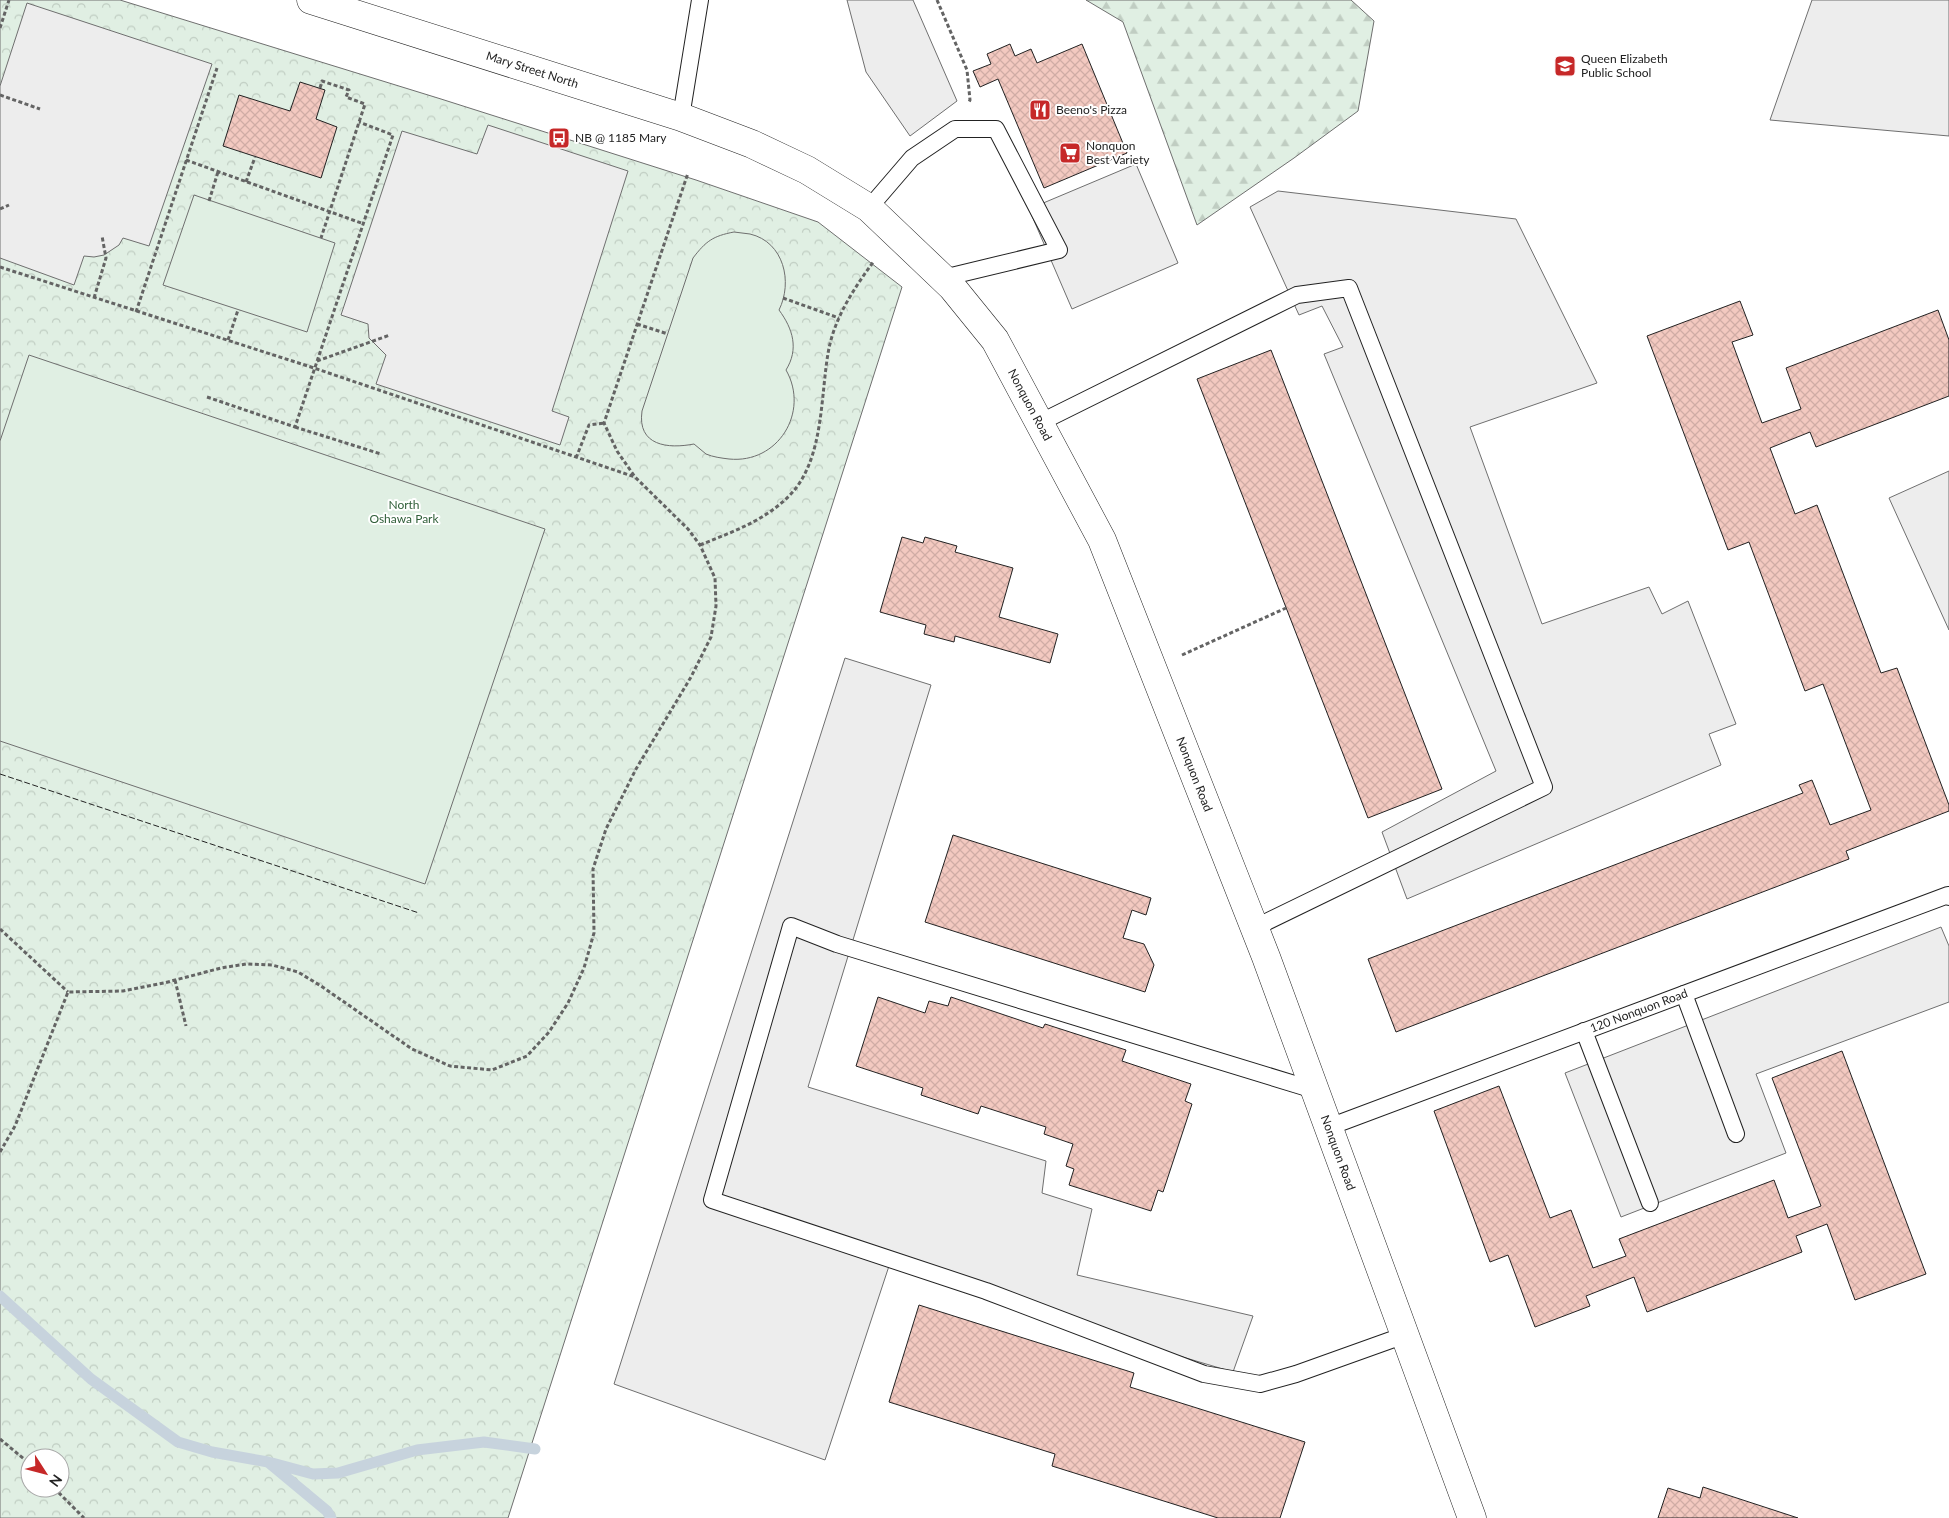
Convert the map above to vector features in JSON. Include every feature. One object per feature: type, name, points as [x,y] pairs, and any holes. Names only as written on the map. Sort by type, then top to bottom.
[{"type":"street","name":"Mary Street North","points":[[318,1],[681,117],[752,144]]},
{"type":"street","name":"Nonquon Road","points":[[752,144],[807,170],[869,208],[943,278],[995,340],[1102,540],[1254,928],[1472,1518]]},
{"type":"lane","points":[[681,117],[700,0]]},
{"type":"lane","points":[[869,208],[912,158],[955,129],[996,129],[1059,250],[943,278]]},
{"type":"lane","points":[[1039,423],[1297,295],[1349,288],[1544,787],[1254,928]]},
{"type":"lane","name":"120 Nonquon Road","points":[[1329,1127],[1949,896]]},
{"type":"lane","points":[[1314,1090],[837,944],[792,926],[712,1200],[986,1291],[1204,1374],[1260,1384],[1296,1374],[1405,1335]]},
{"type":"lane","points":[[1684,994],[1736,1134]]},
{"type":"lane","points":[[1584,1031],[1650,1204]]},
{"type":"path","points":[[0,28],[9,0]]},
{"type":"path","points":[[937,0],[967,70],[970,100],[955,129]]},
{"type":"path","points":[[136,312],[216,68]]},
{"type":"path","points":[[320,88],[322,81],[349,90],[346,98],[365,104],[321,238]]},
{"type":"path","points":[[0,95],[40,109]]},
{"type":"path","points":[[295,426],[393,135],[359,122]]},
{"type":"path","points":[[246,182],[255,157]]},
{"type":"path","points":[[186,160],[364,224]]},
{"type":"path","points":[[209,200],[218,172]]},
{"type":"path","points":[[0,929],[68,992],[123,991],[246,964],[272,965],[298,972],[412,1050],[450,1066],[492,1070],[527,1056],[549,1032],[568,1003],[584,968],[594,933],[594,869],[606,829],[636,769],[691,677],[711,637],[716,606],[715,578],[700,545],[688,529],[635,477],[617,451],[604,423],[688,173]]},
{"type":"path","points":[[0,209],[9,205]]},
{"type":"path","points":[[94,298],[106,258],[102,236]]},
{"type":"path","points":[[700,545],[767,515],[790,494],[805,472],[817,440],[829,346],[839,318],[855,288],[874,261]]},
{"type":"path","points":[[0,267],[314,368],[635,477]]},
{"type":"path","points":[[783,298],[839,318]]},
{"type":"path","points":[[228,340],[238,310]]},
{"type":"path","points":[[637,324],[668,334]]},
{"type":"path","points":[[316,362],[390,336]]},
{"type":"path","points":[[208,397],[381,454]]},
{"type":"path","points":[[576,458],[589,425],[604,423]]},
{"type":"path","points":[[1152,668],[1286,608]]},
{"type":"path","points":[[175,980],[186,1026]]},
{"type":"path","points":[[0,1152],[15,1126],[68,992]]},
{"type":"path","points":[[0,1439],[20,1456]]},
{"type":"path","points":[[64,1498],[84,1518]]},
{"type":"green space","name":"North Oshawa Park","points":[[0,0],[120,0],[696,180],[818,222],[902,287],[508,1518],[0,1518]]},
{"type":"green space","points":[[1086,0],[1351,0],[1374,21],[1358,111],[1197,225],[1123,22]]},
{"type":"green space","points":[[194,195],[335,243],[307,332],[163,285]]},
{"type":"green space","points":[[734,232],[762,238],[778,254],[782,264],[785,287],[779,310],[788,324],[793,339],[792,354],[786,370],[792,386],[794,402],[791,418],[785,432],[775,444],[762,453],[747,458],[729,459],[706,454],[694,444],[674,446],[656,442],[644,432],[642,411],[693,258],[710,240]]},
{"type":"green space","points":[[29,355],[545,529],[425,884],[0,741],[0,441]]},
{"type":"shaded area","points":[[847,0],[913,0],[957,101],[910,136],[866,72]]},
{"type":"shaded area","points":[[1812,0],[1949,0],[1949,136],[1770,120]]},
{"type":"shaded area","points":[[27,3],[212,64],[149,246],[123,238],[119,245],[104,255],[84,256],[74,285],[0,258],[0,86]]},
{"type":"shaded area","points":[[488,125],[628,171],[552,411],[569,417],[560,445],[376,384],[386,355],[369,338],[368,324],[341,315],[402,131],[477,154]]},
{"type":"shaded area","points":[[1136,164],[1178,263],[1072,309],[1029,209]]},
{"type":"shaded area","points":[[1278,191],[1516,219],[1597,383],[1470,427],[1542,624],[1649,587],[1662,614],[1688,601],[1736,724],[1709,734],[1721,765],[1407,899],[1382,832],[1496,771],[1324,354],[1343,347],[1322,306],[1299,315],[1250,207]]},
{"type":"shaded area","points":[[1949,471],[1949,630],[1889,498]]},
{"type":"shaded area","points":[[845,658],[931,685],[808,1087],[1046,1161],[1042,1193],[1092,1209],[1077,1275],[1253,1316],[1233,1372],[991,1300],[889,1266],[825,1460],[614,1384]]},
{"type":"shaded area","points":[[1941,927],[1949,946],[1949,1002],[1756,1074],[1786,1153],[1621,1217],[1565,1073]]},
{"type":"building","points":[[1010,44],[1015,56],[1031,49],[1037,63],[1082,44],[1127,153],[1044,188],[998,79],[980,87],[973,71],[991,64],[987,54]]},
{"type":"building","points":[[300,82],[325,90],[316,119],[337,127],[321,178],[223,146],[239,95],[290,111]]},
{"type":"building","points":[[1740,301],[1753,335],[1732,342],[1762,423],[1801,409],[1786,368],[1938,310],[1949,340],[1949,396],[1816,447],[1810,432],[1770,448],[1795,514],[1817,505],[1881,673],[1897,668],[1949,805],[1949,811],[1846,851],[1849,859],[1396,1032],[1368,959],[1803,793],[1799,785],[1812,780],[1830,825],[1871,810],[1823,684],[1805,691],[1749,542],[1728,550],[1647,336]]},
{"type":"building","points":[[1271,350],[1442,789],[1368,818],[1197,379]]},
{"type":"building","points":[[902,537],[923,543],[925,537],[957,546],[955,552],[1013,568],[999,617],[1058,634],[1050,663],[955,636],[954,642],[924,634],[926,625],[880,612]]},
{"type":"building","points":[[953,835],[1151,898],[1146,915],[1132,910],[1123,938],[1144,944],[1154,965],[1145,992],[925,922]]},
{"type":"building","points":[[878,997],[925,1013],[929,1001],[948,1006],[951,997],[1043,1028],[1045,1024],[1126,1050],[1122,1061],[1191,1084],[1185,1101],[1192,1104],[1163,1192],[1158,1190],[1151,1211],[1069,1185],[1074,1169],[1066,1166],[1073,1144],[1044,1134],[1046,1127],[981,1106],[978,1114],[921,1095],[923,1088],[856,1066]]},
{"type":"building","points":[[1842,1051],[1926,1274],[1855,1300],[1827,1224],[1796,1236],[1802,1252],[1647,1312],[1634,1277],[1586,1296],[1590,1306],[1535,1327],[1508,1255],[1490,1262],[1434,1111],[1499,1086],[1550,1218],[1571,1210],[1593,1268],[1626,1256],[1619,1239],[1774,1180],[1788,1218],[1821,1206],[1772,1078]]},
{"type":"building","points":[[919,1305],[1134,1373],[1130,1387],[1305,1442],[1280,1518],[1218,1518],[1052,1466],[1055,1454],[889,1402]]},
{"type":"building","points":[[1703,1487],[1798,1518],[1658,1518],[1668,1488],[1700,1498]]},
{"type":"waterway","points":[[0,1296],[91,1379],[178,1442],[212,1452],[268,1462],[327,1511],[331,1518]]},
{"type":"waterway","points":[[272,1463],[313,1474],[338,1473],[417,1450],[484,1442],[535,1449]]},
{"type":"fence","points":[[0,774],[419,913]]},
{"type":"place","name":"Queen Elizabeth Public School","points":[[1565,66]]},
{"type":"place","name":"Beeno's Pizza","points":[[1040,110]]},
{"type":"place","name":"NB @ 1185 Mary","points":[[559,138]]},
{"type":"place","name":"Nonquon Best Variety","points":[[1070,153]]}]
